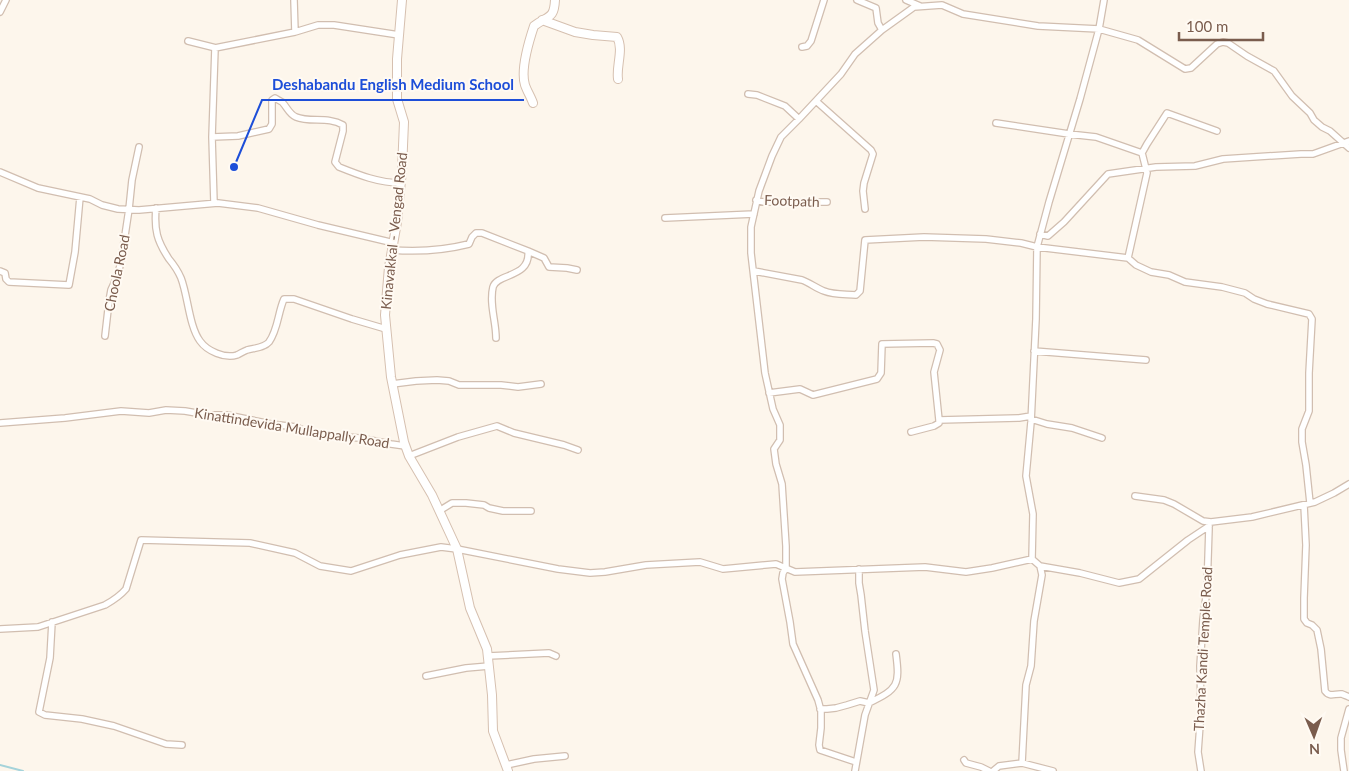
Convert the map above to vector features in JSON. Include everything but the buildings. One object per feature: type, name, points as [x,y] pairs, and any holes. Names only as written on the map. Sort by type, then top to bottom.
[{"type":"main road","name":"Kinavakkal - Vengad Road","points":[[402,0],[397,59],[397,99],[404,122],[401,184],[398,222],[389,267],[385,316],[392,384],[405,446],[432,495],[457,549],[470,608],[487,649],[492,696],[493,731],[507,768]]},
{"type":"main road","points":[[533,103],[524,83],[526,58],[534,26],[550,17],[553,13],[555,0]]},
{"type":"main road","points":[[542,20],[575,32],[617,37],[620,47],[618,79]]},
{"type":"street","points":[[0,12],[6,0]]},
{"type":"street","points":[[294,0],[295,32]]},
{"type":"street","points":[[802,47],[807,46],[811,42],[824,0]]},
{"type":"street","points":[[857,0],[876,8],[878,23],[882,30]]},
{"type":"street","points":[[906,0],[920,6]]},
{"type":"street","points":[[1032,559],[1033,514],[1026,476],[1031,418],[1037,247],[1098,29],[1104,0]]},
{"type":"street","points":[[856,762],[820,750],[821,728],[818,700],[793,644],[782,579],[786,568],[786,546],[782,484],[774,449],[780,440],[780,425],[773,409],[765,373],[751,253],[751,227],[756,200],[781,137],[841,74],[855,54],[882,30],[914,7],[942,2],[963,14],[1038,26],[1098,29],[1138,40],[1185,69],[1190,68],[1217,44],[1228,43],[1274,71],[1292,96],[1310,113],[1314,120],[1347,144]]},
{"type":"street","points":[[188,40],[216,48],[295,32],[318,25],[334,25],[399,35]]},
{"type":"street","points":[[214,203],[212,137],[214,50],[216,48]]},
{"type":"street","points":[[748,94],[757,94],[785,106],[799,119]]},
{"type":"street","points":[[212,137],[238,136],[270,129],[272,124],[272,100],[275,98],[282,102],[288,111],[296,117],[339,122],[343,125],[335,162],[338,167],[374,180],[401,184]]},
{"type":"street","points":[[816,101],[842,123],[873,154],[864,183],[865,209]]},
{"type":"street","points":[[1128,258],[1147,174],[1142,153],[1167,113],[1217,130]]},
{"type":"street","points":[[996,123],[1096,137],[1142,153]]},
{"type":"street","points":[[1040,234],[1048,236],[1064,222],[1108,174],[1146,168],[1194,166],[1223,159],[1313,154],[1347,144]]},
{"type":"street","name":"Choola Road","points":[[105,336],[111,290],[121,262],[132,180],[139,147]]},
{"type":"street","points":[[0,172],[38,188],[90,199],[118,210],[214,203],[258,208],[410,251],[458,247],[469,244],[472,236],[476,233],[482,233],[544,258],[549,266],[577,270]]},
{"type":"street","points":[[0,271],[6,273],[6,279],[9,282],[69,285],[75,252],[80,197]]},
{"type":"street","name":"Footpath","points":[[756,200],[764,202],[827,202]]},
{"type":"street","points":[[156,208],[156,235],[182,280],[188,301],[189,313],[196,333],[200,340],[219,355],[235,356],[245,350],[260,348],[268,343],[284,299],[294,299],[352,320],[386,329]]},
{"type":"street","points":[[665,218],[754,214]]},
{"type":"street","points":[[754,271],[809,282],[823,291],[834,294],[856,295],[860,291],[865,240],[924,237],[986,239],[1128,258],[1136,265],[1152,272],[1169,275],[1185,282],[1222,287],[1245,293],[1267,304],[1309,314],[1312,319],[1308,411],[1302,429],[1306,465],[1307,504],[1304,619],[1317,630],[1325,691],[1332,696],[1343,694],[1349,697]]},
{"type":"street","points":[[496,338],[493,314],[494,286],[497,282],[512,275],[524,266],[529,257],[528,251]]},
{"type":"street","points":[[769,393],[800,389],[813,396],[877,379],[880,372],[882,344],[937,344],[940,350],[934,372],[939,424],[911,432]]},
{"type":"street","points":[[1034,351],[1146,360]]},
{"type":"street","points":[[392,384],[416,380],[449,381],[460,385],[518,387],[541,384]]},
{"type":"street","name":"Kinattindevida Mullappally Road","points":[[0,423],[65,418],[121,410],[149,413],[166,410],[208,415],[227,415],[296,427],[324,435],[359,438],[405,446]]},
{"type":"street","points":[[939,420],[1031,418],[1102,438]]},
{"type":"street","points":[[409,456],[458,436],[497,426],[514,433],[535,437],[578,450]]},
{"type":"street","points":[[1032,559],[1040,566],[1080,573],[1119,583],[1139,579],[1210,525],[1307,504],[1334,493],[1349,484]]},
{"type":"street","points":[[1135,496],[1164,500],[1204,520],[1210,525]]},
{"type":"street","points":[[439,511],[452,503],[484,504],[489,508],[503,511],[531,511]]},
{"type":"street","name":"Thazha Kandi Temple Road","points":[[1201,771],[1198,752],[1202,711],[1200,666],[1207,589],[1210,525]]},
{"type":"street","points":[[0,629],[38,627],[105,605],[121,595],[126,589],[141,540],[250,543],[295,553],[320,566],[351,571],[400,555],[442,547],[558,569],[590,573],[646,565],[700,562],[723,569],[776,564],[795,572],[925,567],[966,572],[1032,559]]},
{"type":"street","points":[[1022,763],[1026,685],[1042,575],[1040,566]]},
{"type":"street","points":[[855,771],[865,715],[874,690],[859,583],[859,569]]},
{"type":"street","points":[[52,622],[50,658],[39,712],[45,715],[114,726],[166,744],[182,745]]},
{"type":"street","points":[[488,656],[549,653],[556,656]]},
{"type":"street","points":[[820,709],[836,708],[860,700],[869,703],[886,694],[897,682],[896,654]]},
{"type":"street","points":[[426,676],[466,668],[489,666]]},
{"type":"street","points":[[1344,771],[1341,738],[1349,709]]},
{"type":"street","points":[[507,768],[534,759],[565,756]]},
{"type":"street","points":[[964,760],[966,763],[991,771],[999,766],[1022,763],[1053,771]]},
{"type":"waterway","points":[[0,765],[23,771]]},
{"type":"place","name":"Deshabandu English Medium School","points":[[234,167]]}]
